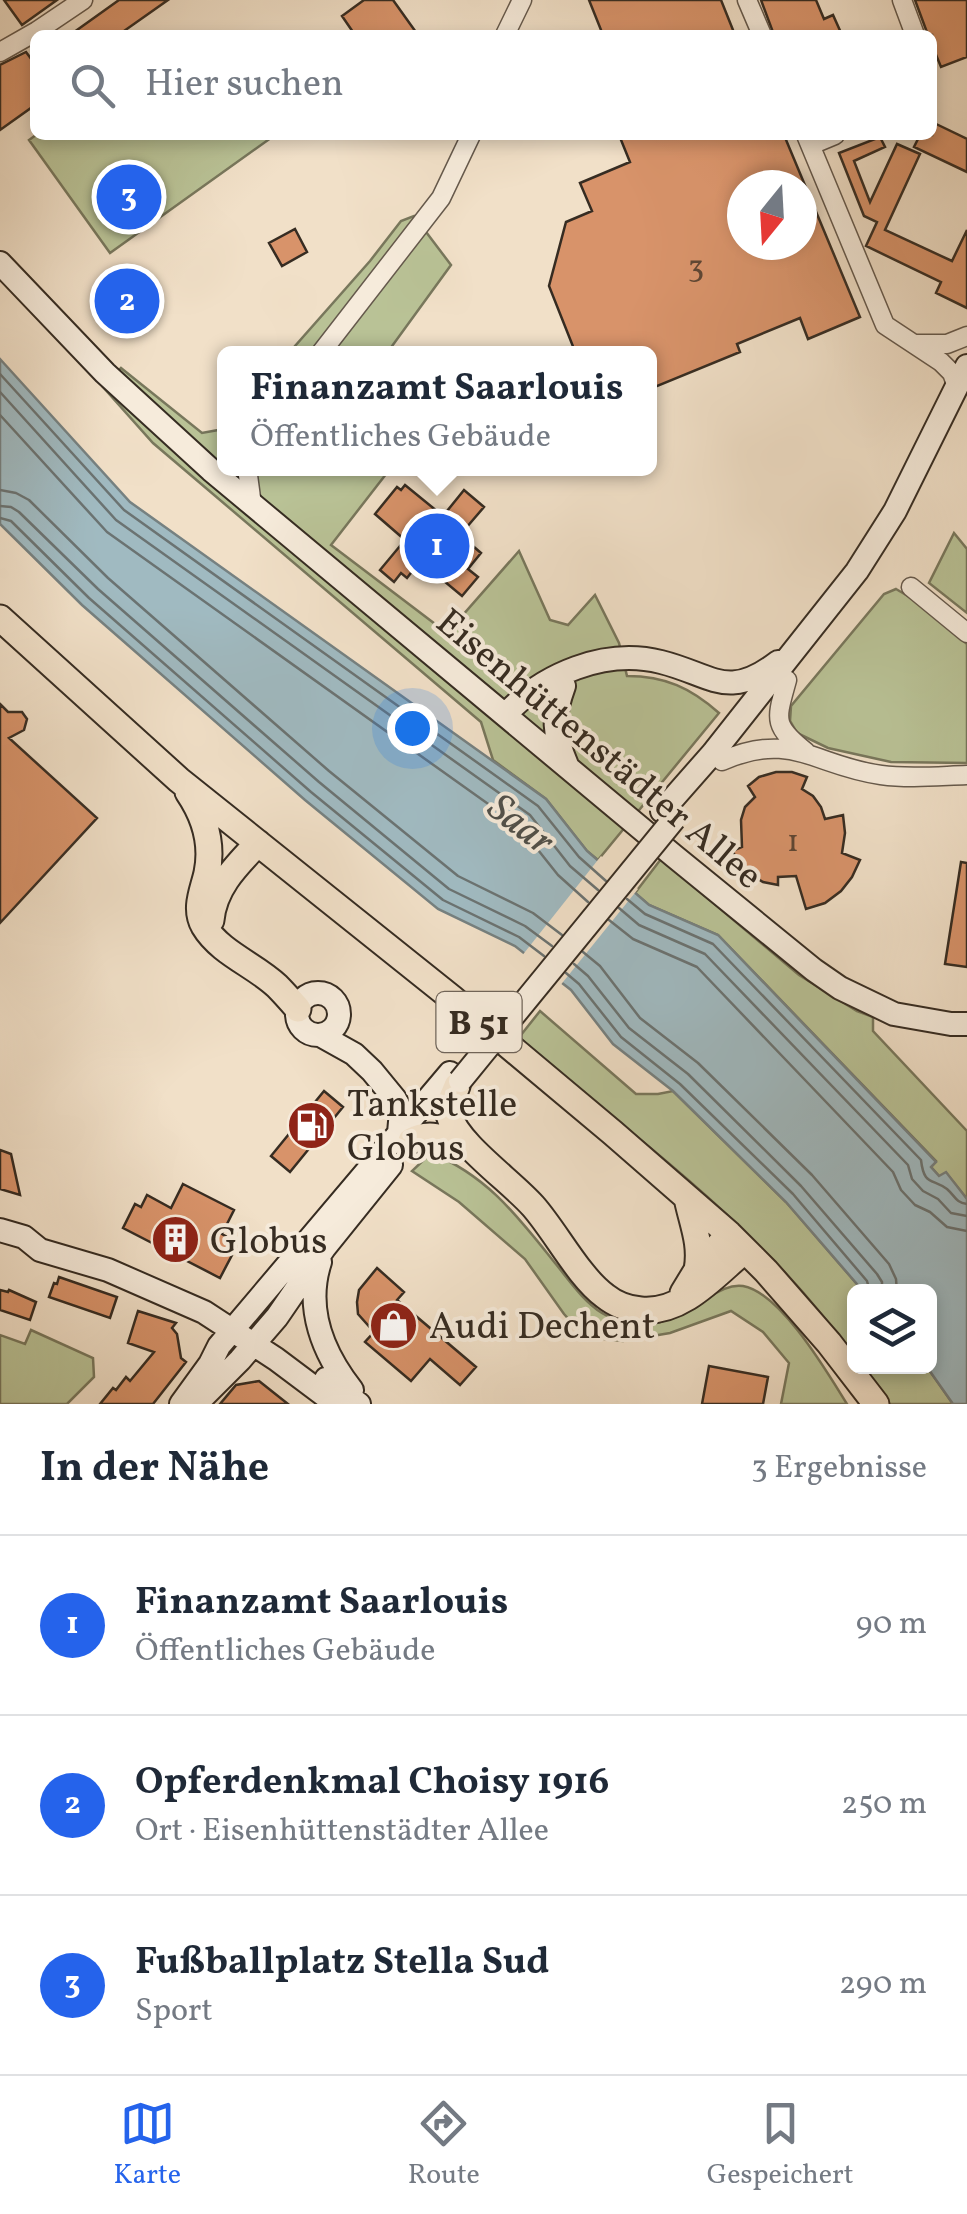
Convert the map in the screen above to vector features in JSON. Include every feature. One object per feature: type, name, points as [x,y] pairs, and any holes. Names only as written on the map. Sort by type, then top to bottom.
[{"type":"main road","name":"B 51","points":[[0,618],[179,780],[453,1000],[688,1198],[737,1242],[836,1351],[876,1404]]},
{"type":"main road","points":[[179,780],[204,821],[208,843],[200,914],[204,926],[219,943],[304,1002]]},
{"type":"main road","points":[[206,875],[250,836]]},
{"type":"main road","points":[[219,943],[211,920],[216,895],[250,836]]},
{"type":"main road","points":[[453,1079],[450,1116],[469,1146],[532,1204],[603,1295],[631,1309],[652,1310],[675,1302],[694,1294],[737,1242]]},
{"type":"main road","points":[[405,1137],[433,1136],[469,1146]]},
{"type":"main road","points":[[675,1302],[697,1270],[700,1255],[688,1198]]},
{"type":"main road","points":[[697,1270],[737,1242]]},
{"type":"street","points":[[38,30],[82,0]]},
{"type":"street","points":[[507,30],[522,0]]},
{"type":"street","points":[[747,0],[760,30]]},
{"type":"street","points":[[902,0],[914,30]]},
{"type":"street","points":[[0,52],[30,35]]},
{"type":"street","points":[[326,346],[442,198],[470,140]]},
{"type":"street","points":[[809,140],[885,325],[964,382]]},
{"type":"street","name":"Eisenhüttenstädter Allee","points":[[0,264],[105,373],[217,464]]},
{"type":"street","points":[[916,344],[947,344],[967,336]]},
{"type":"street","points":[[181,1404],[237,1324],[453,1079],[668,815],[731,728],[840,593],[886,526],[964,382]]},
{"type":"street","points":[[668,815],[722,761],[885,555],[920,492],[964,382]]},
{"type":"street","name":"Eisenhüttenstädter Allee","points":[[228,476],[252,505],[698,876],[840,988],[894,1014],[922,1021],[967,1024]]},
{"type":"street","points":[[249,476],[252,505]]},
{"type":"street","points":[[911,587],[967,633]]},
{"type":"street","points":[[513,722],[527,694],[555,677],[571,678],[619,658],[663,662],[731,684],[767,670],[800,644]]},
{"type":"street","points":[[687,671],[709,684],[722,699],[731,728]]},
{"type":"street","points":[[568,768],[554,728],[556,710],[571,678]]},
{"type":"street","points":[[787,680],[778,713],[780,723],[789,739],[806,752]]},
{"type":"street","points":[[722,761],[747,750],[780,748],[806,752],[878,775],[967,775]]},
{"type":"street","points":[[322,994],[334,1000],[339,1012],[328,1030],[309,1033],[300,1025],[304,1002],[322,994]]},
{"type":"street","points":[[196,1404],[258,1339],[405,1137],[402,1111],[396,1099],[372,1070],[328,1030]]},
{"type":"street","points":[[372,1070],[420,1090],[453,1079]]},
{"type":"street","points":[[0,1230],[111,1256],[157,1274],[361,1404]]},
{"type":"street","points":[[325,1247],[316,1275],[314,1314],[339,1374],[361,1404]]},
{"type":"street","points":[[280,1353],[336,1404]]},
{"type":"green space","points":[[30,139],[268,140],[110,253]]},
{"type":"green space","points":[[414,216],[451,265],[392,346],[295,346],[370,261],[401,221]]},
{"type":"green space","points":[[121,368],[202,433],[217,430],[217,476],[385,476],[331,545],[447,633],[519,551],[550,620],[568,625],[595,595],[619,643],[627,676],[677,685],[719,713],[598,860],[546,799],[493,760],[481,722],[153,443],[103,387]]},
{"type":"green space","points":[[954,533],[967,549],[967,613],[929,583]]},
{"type":"green space","points":[[896,589],[918,602],[967,644],[967,763],[891,762],[828,748],[797,733],[790,721],[791,706],[884,594]]},
{"type":"green space","points":[[661,859],[799,975],[873,1017],[873,1031],[967,1131],[967,1199],[946,1173],[940,1177],[931,1167],[936,1161],[718,935],[649,905],[635,893]]},
{"type":"green space","points":[[540,1011],[636,1094],[673,1091],[786,1202],[857,1284],[847,1284],[847,1349],[820,1313],[741,1228],[652,1149],[517,1040]]},
{"type":"green space","points":[[431,1153],[486,1186],[515,1214],[582,1296],[617,1321],[631,1325],[657,1323],[733,1286],[758,1292],[802,1336],[847,1404],[781,1404],[789,1363],[763,1332],[731,1311],[670,1333],[623,1341],[585,1337],[525,1259],[459,1202],[412,1171]]},
{"type":"green space","points":[[31,1330],[93,1358],[94,1377],[67,1404],[0,1404],[0,1335],[25,1344]]},
{"type":"green space","points":[[865,1374],[932,1374],[953,1404],[885,1404]]},
{"type":"water","name":"Saar","points":[[0,359],[130,502],[546,799],[587,851],[649,905],[718,935],[936,1162],[931,1167],[939,1176],[946,1172],[967,1199],[967,1404],[953,1404],[932,1374],[937,1374],[937,1284],[857,1284],[786,1202],[673,1091],[613,1044],[571,990],[515,946],[438,909],[305,800],[82,605],[0,524]]},
{"type":"pier","points":[[601,856],[638,889],[559,987],[521,957]]},
{"type":"building","points":[[4,0],[57,0],[22,25]]},
{"type":"building","points":[[119,0],[168,0],[125,30],[77,30]]},
{"type":"building","points":[[364,0],[393,0],[414,30],[352,30],[342,16]]},
{"type":"building","points":[[589,0],[721,0],[733,30],[601,30]]},
{"type":"building","points":[[761,0],[816,0],[824,19],[833,15],[840,30],[772,30]]},
{"type":"building","points":[[915,0],[967,0],[967,57],[941,67],[937,30],[926,30]]},
{"type":"building","points":[[26,52],[30,57],[30,109],[0,130],[0,65]]},
{"type":"building","points":[[937,124],[967,139],[967,172],[914,147],[918,140],[937,140]]},
{"type":"building","points":[[621,140],[786,140],[799,170],[727,170],[727,260],[817,260],[817,214],[860,317],[808,339],[800,318],[737,344],[740,352],[657,386],[657,346],[573,346],[549,286],[566,222],[592,211],[580,183],[630,162]]},
{"type":"building","points":[[882,140],[885,147],[854,161],[870,202],[897,144],[920,154],[885,230],[952,261],[967,230],[967,308],[936,293],[941,282],[866,246],[877,222],[864,216],[839,153]]},
{"type":"building","points":[[295,229],[307,252],[282,266],[269,243]]},
{"type":"building","points":[[405,485],[443,516],[464,490],[484,507],[460,535],[481,553],[468,569],[478,577],[462,596],[420,561],[407,578],[401,573],[394,582],[380,570],[405,540],[375,514],[397,487],[401,490]]},
{"type":"building","points":[[0,704],[8,712],[22,712],[27,719],[24,730],[9,738],[97,818],[0,923]]},
{"type":"building","points":[[776,772],[807,777],[802,789],[813,796],[825,819],[843,815],[842,853],[860,860],[841,891],[825,903],[806,909],[796,876],[778,877],[778,885],[763,882],[747,872],[732,851],[742,847],[741,820],[745,807],[755,797],[748,786],[759,777]]},
{"type":"building","points":[[961,862],[967,863],[967,967],[945,964]]},
{"type":"building","points":[[324,1091],[343,1107],[290,1172],[271,1156]]},
{"type":"building","points":[[0,1150],[11,1154],[20,1195],[0,1189]]},
{"type":"building","points":[[183,1184],[234,1210],[222,1234],[234,1241],[228,1252],[232,1255],[220,1278],[123,1228],[135,1204],[141,1207],[147,1195],[171,1208]]},
{"type":"building","points":[[377,1268],[404,1292],[397,1300],[476,1367],[460,1385],[430,1359],[411,1381],[365,1342],[374,1332],[358,1314],[357,1302],[359,1290]]},
{"type":"building","points":[[59,1277],[117,1297],[110,1318],[49,1297]]},
{"type":"building","points":[[0,1290],[36,1302],[30,1320],[0,1310]]},
{"type":"building","points":[[138,1311],[176,1323],[172,1328],[177,1334],[181,1358],[186,1362],[153,1404],[100,1404],[126,1377],[130,1381],[154,1352],[128,1343]]},
{"type":"building","points":[[709,1366],[768,1377],[763,1404],[702,1404]]},
{"type":"building","points":[[259,1381],[288,1404],[220,1404],[236,1385]]},
{"type":"place","name":"Fußballplatz Stella Sud","points":[[129,197]]},
{"type":"place","name":"Opferdenkmal Choisy 1916","points":[[127,301]]},
{"type":"place","name":"Finanzamt Saarlouis","points":[[437,546]]},
{"type":"place","name":"Tankstelle Globus","points":[[312,1125]]},
{"type":"place","name":"Globus","points":[[175,1240]]},
{"type":"place","name":"Audi Dechent","points":[[394,1325]]}]
